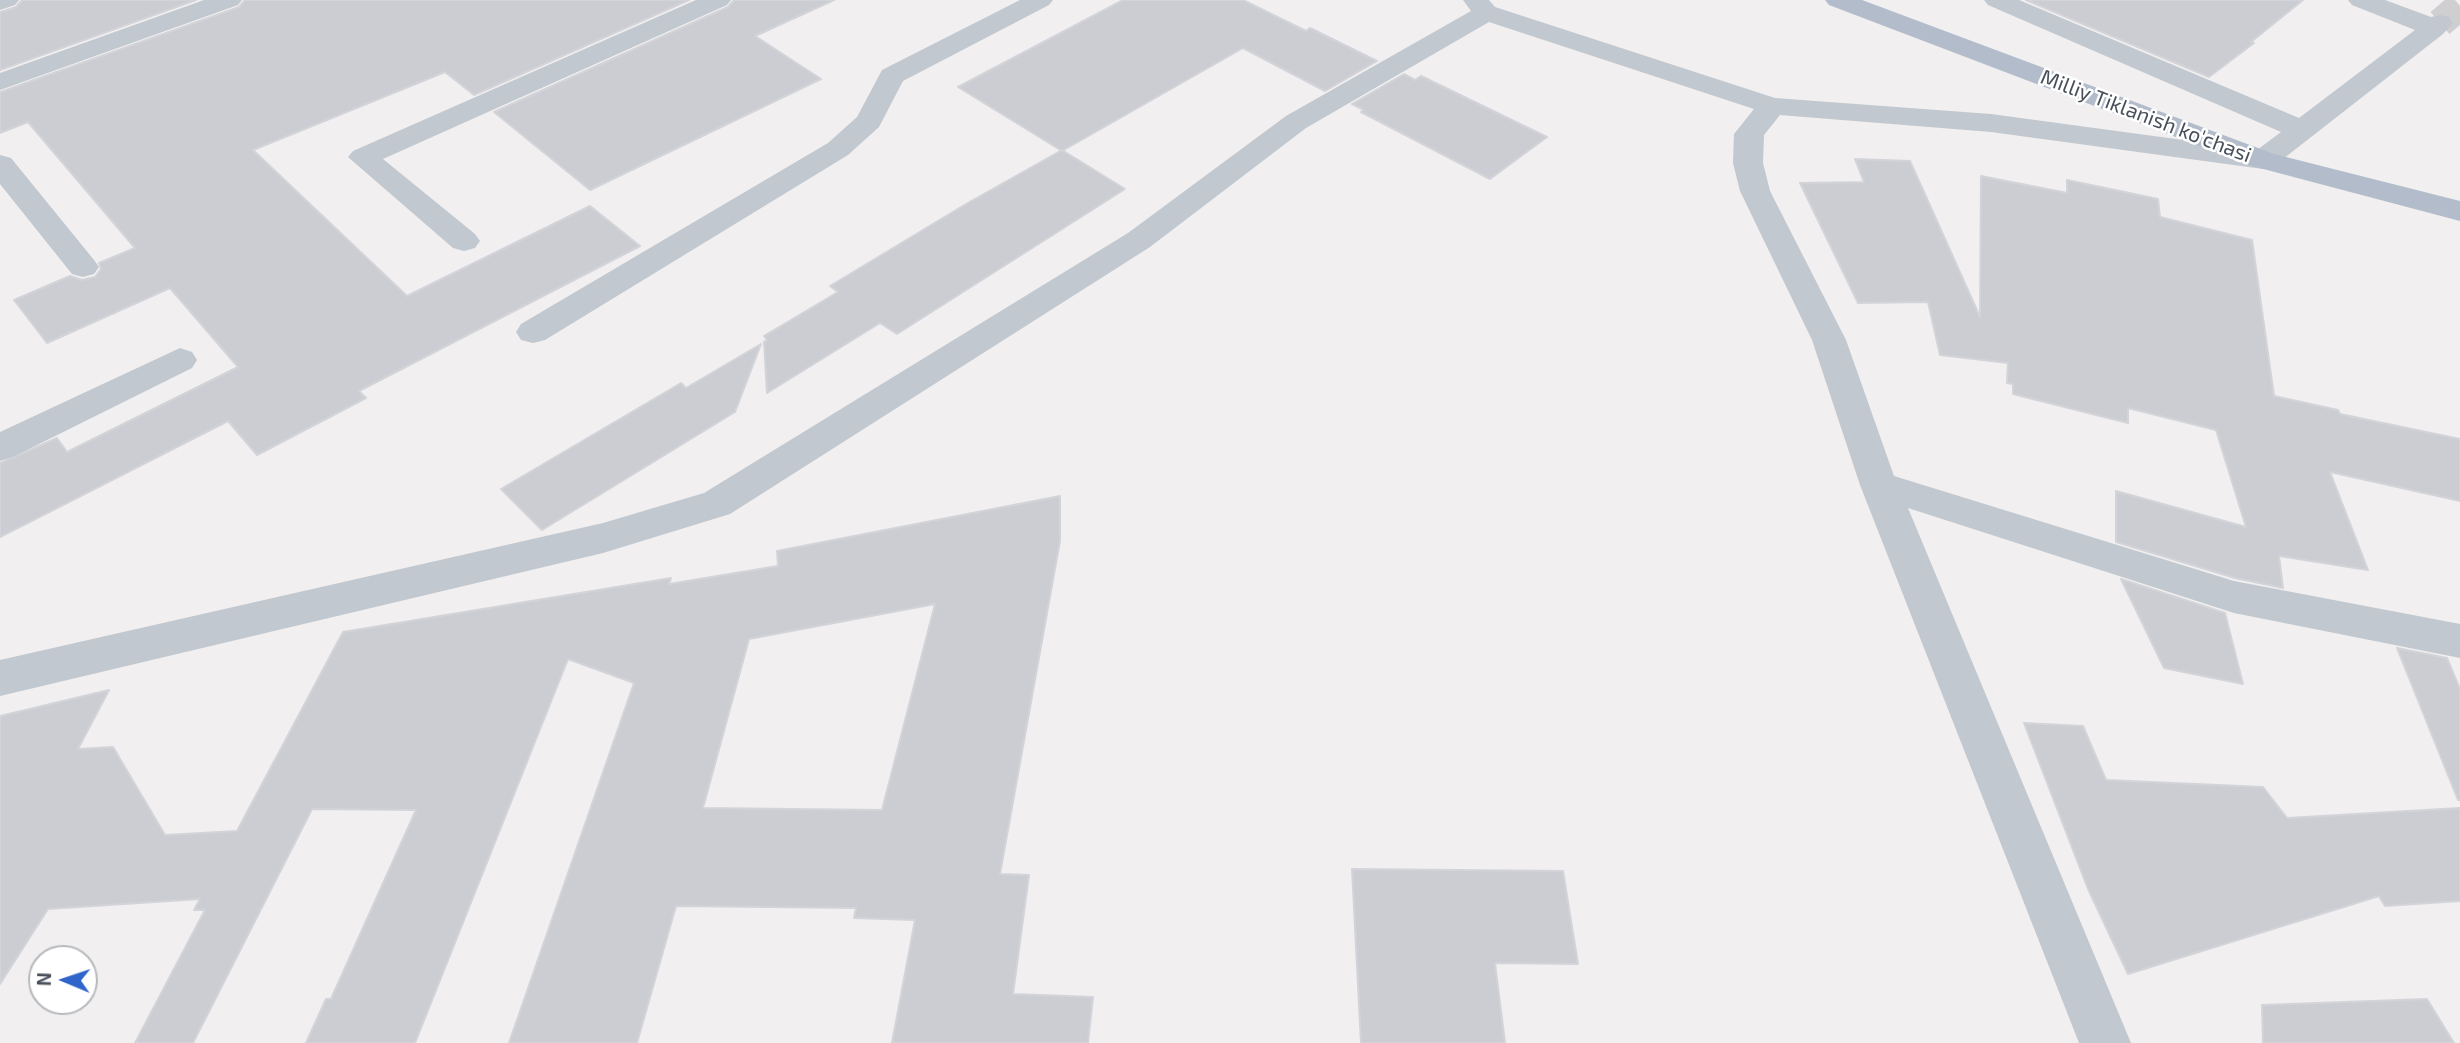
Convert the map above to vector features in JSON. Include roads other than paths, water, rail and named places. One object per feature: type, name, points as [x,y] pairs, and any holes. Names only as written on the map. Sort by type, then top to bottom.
[{"type":"main road","name":"Milliy Tiklanish ko'chasi","points":[[1838,0],[2263,160],[2460,211]]},
{"type":"street","points":[[0,2],[6,0]]},
{"type":"street","points":[[0,82],[229,0]]},
{"type":"street","points":[[464,241],[363,157],[718,0]]},
{"type":"street","points":[[533,332],[838,149],[869,121],[892,76],[1040,0]]},
{"type":"street","points":[[1997,0],[2301,130]]},
{"type":"street","points":[[0,678],[603,538],[717,504],[1139,240],[1481,7],[1772,106],[1991,123],[2263,160],[2437,25],[2361,0]]},
{"type":"street","points":[[1772,106],[1749,134],[1748,163],[1755,191],[1829,340],[1879,485],[2105,1043]]},
{"type":"street","points":[[0,164],[83,267]]},
{"type":"street","points":[[0,448],[180,360]]},
{"type":"street","points":[[1879,485],[2234,597],[2460,641]]},
{"type":"tunnel","points":[[2440,23],[2460,6]]}]
